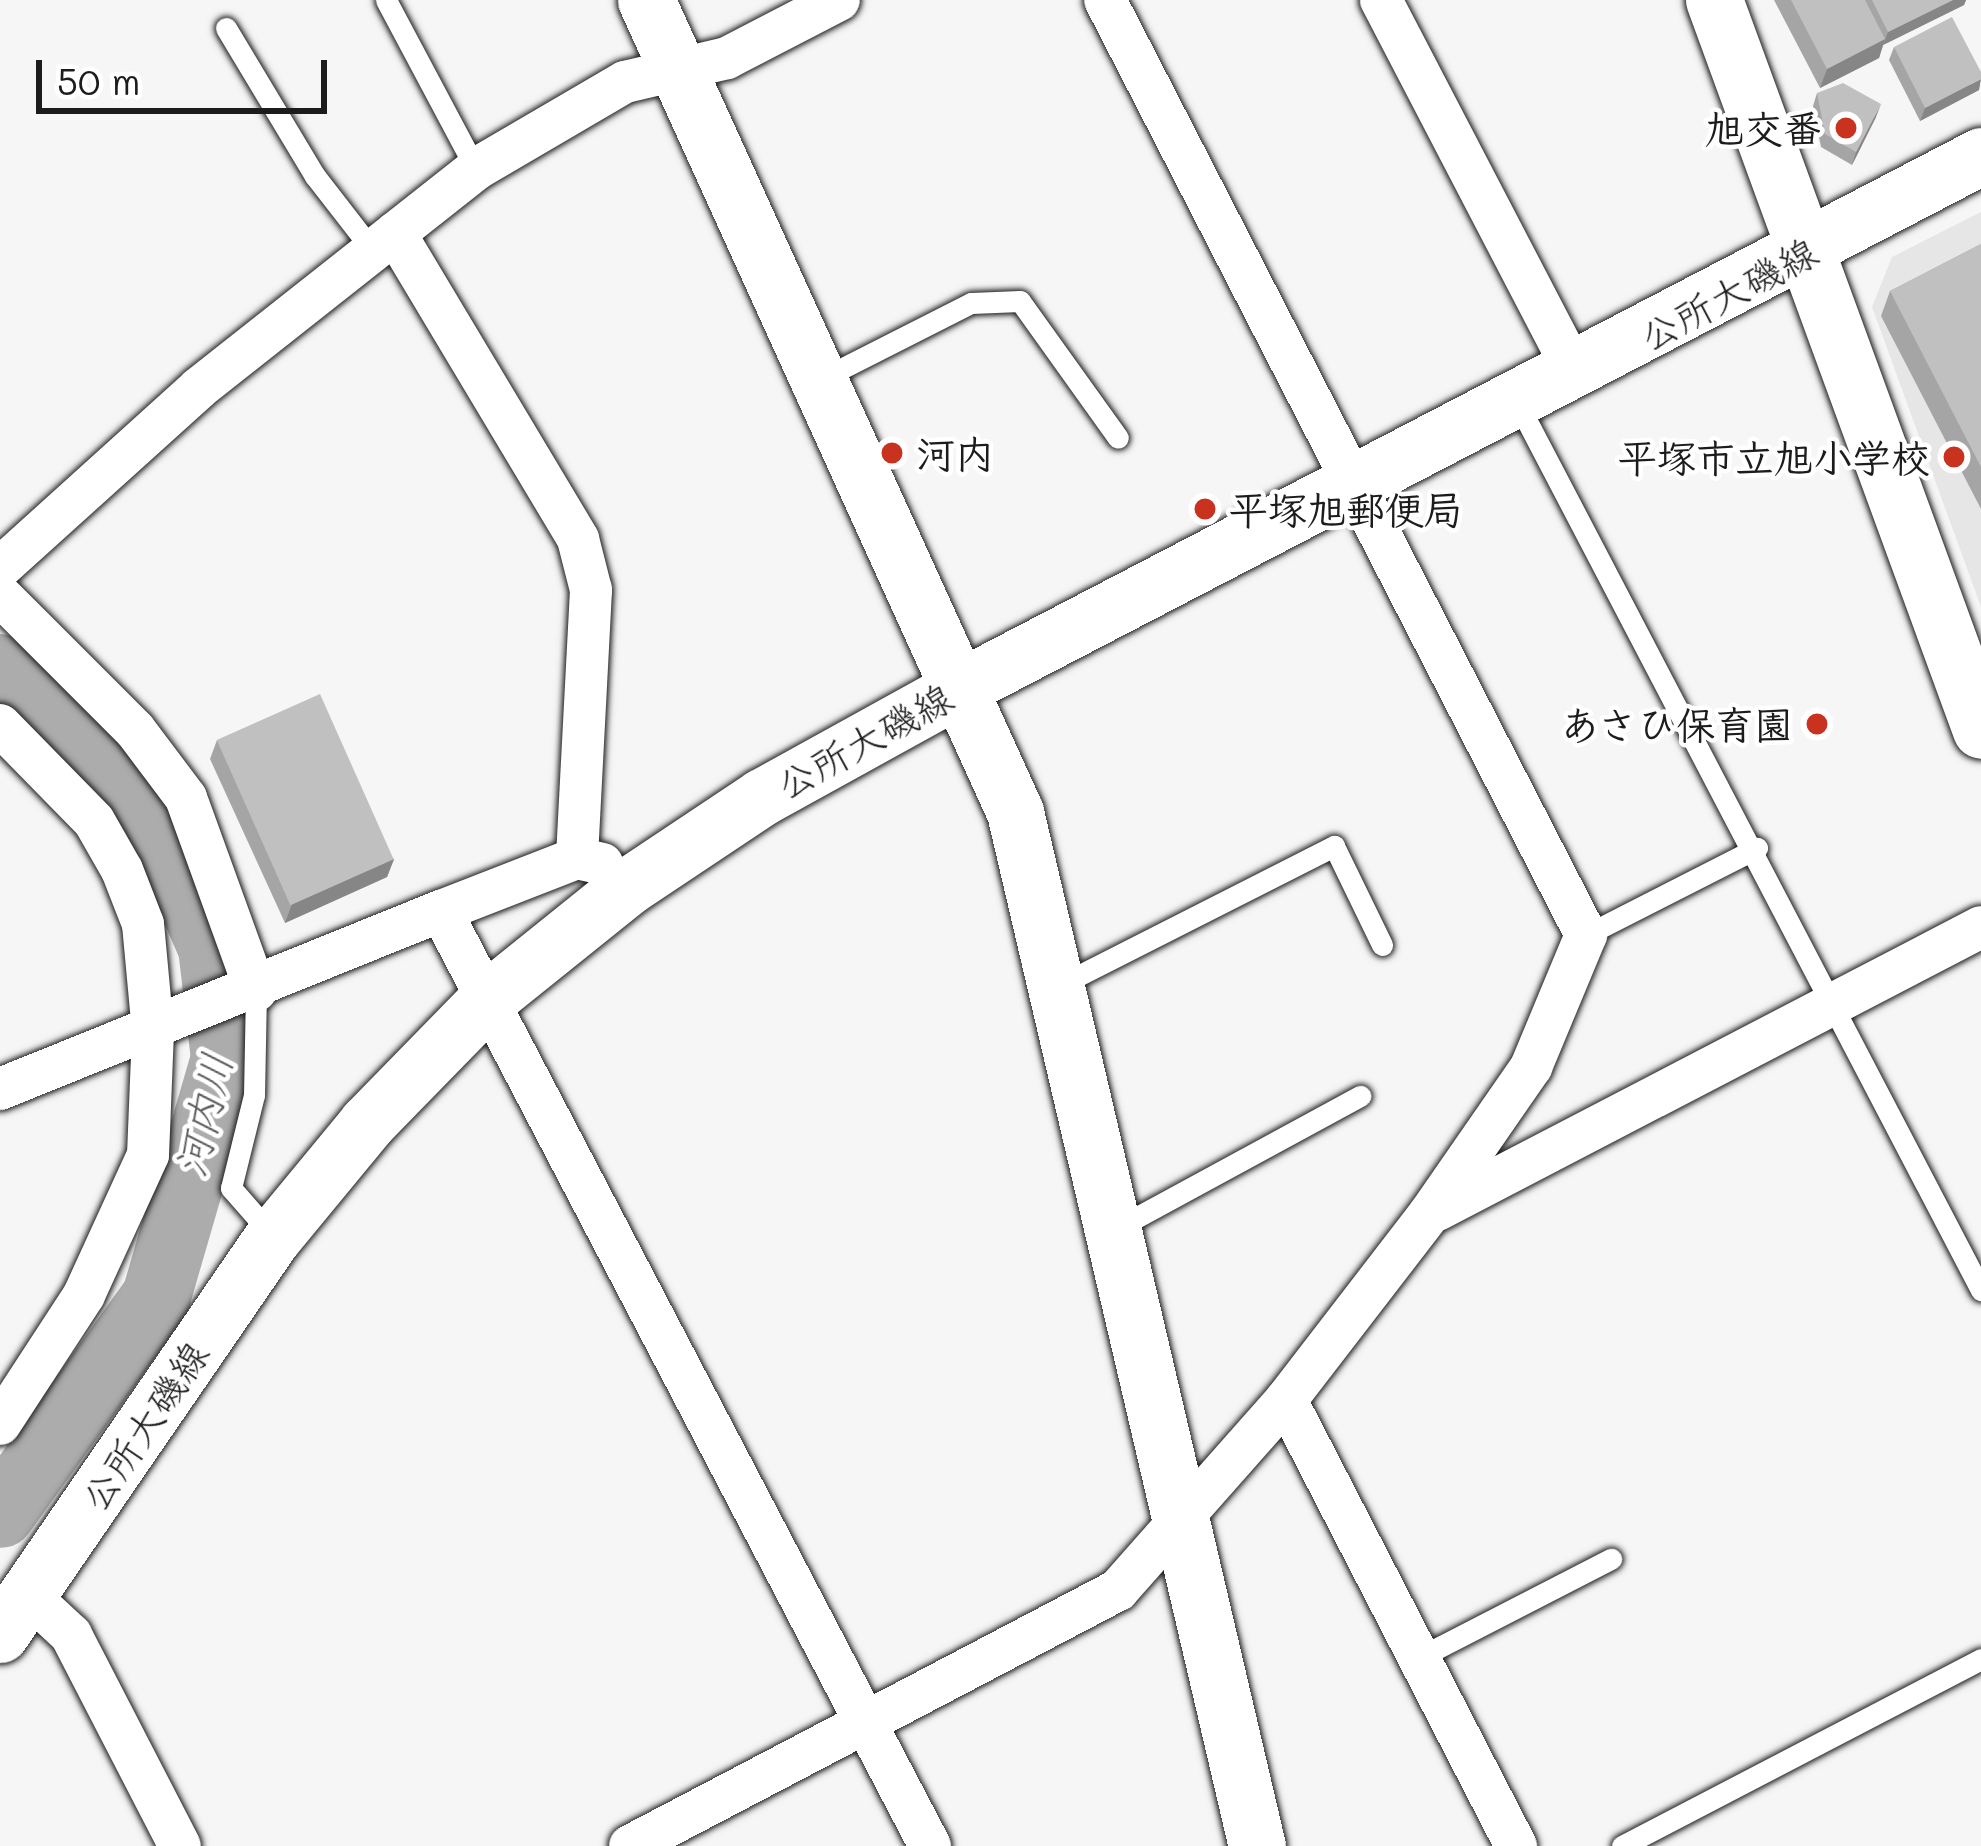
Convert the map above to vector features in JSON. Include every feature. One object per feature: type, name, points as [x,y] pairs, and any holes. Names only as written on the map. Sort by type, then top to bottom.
[{"type":"street","points":[[646,0],[963,686],[1015,812],[1257,1846]]},
{"type":"street","points":[[0,568],[199,388],[476,169],[625,82],[680,74],[839,0]]},
{"type":"street","points":[[630,1846],[868,1726],[1118,1590],[1286,1400],[1430,1214],[1531,1067],[1586,935],[1105,0]]},
{"type":"street","points":[[1381,0],[1576,374]]},
{"type":"street","points":[[1714,0],[1981,730]]},
{"type":"street","name":"公所大磯線","points":[[14,1614],[274,1236],[367,1123],[489,998],[627,887],[762,797],[963,686],[1576,374],[1981,156]]},
{"type":"street","points":[[385,243],[578,539],[590,590],[578,858]]},
{"type":"street","points":[[0,596],[134,730],[186,798],[256,991]]},
{"type":"street","points":[[0,725],[94,820],[122,870],[143,924],[153,1031],[148,1155],[84,1295],[0,1424]]},
{"type":"street","points":[[0,1089],[256,991],[441,910],[578,858],[598,860],[627,887]]},
{"type":"street","points":[[441,910],[930,1846]]},
{"type":"street","points":[[1430,1214],[1981,927]]},
{"type":"street","points":[[1286,1400],[1516,1846]]},
{"type":"street","points":[[14,1614],[71,1635],[180,1846]]},
{"type":"lane","points":[[386,0],[476,169]]},
{"type":"lane","points":[[226,28],[315,176],[385,243]]},
{"type":"lane","points":[[821,379],[970,303],[1020,301],[1118,438]]},
{"type":"lane","points":[[1518,404],[1757,848],[1981,1290]]},
{"type":"lane","points":[[1055,987],[1334,846],[1382,945]]},
{"type":"lane","points":[[1586,935],[1757,848]]},
{"type":"lane","points":[[256,991],[254,1095],[231,1188],[274,1236]]},
{"type":"lane","points":[[1112,1231],[1360,1096]]},
{"type":"lane","points":[[1420,1657],[1611,1559]]},
{"type":"lane","points":[[1622,1846],[1981,1659]]},
{"type":"shaded area","name":"平塚市立旭小学校","points":[[1981,212],[1981,607],[1872,307],[1892,257]]},
{"type":"building","points":[[1791,0],[1865,0],[1885,39],[1827,69]]},
{"type":"building","points":[[1872,0],[1953,0],[1888,32]]},
{"type":"building","points":[[1952,17],[1981,79],[1925,108],[1894,47]]},
{"type":"building","name":"旭交番","points":[[1843,83],[1881,104],[1856,152],[1825,134],[1817,93]]},
{"type":"building","points":[[1981,244],[1981,467],[1890,291]]},
{"type":"building","points":[[320,694],[394,859],[290,905],[217,740]]},
{"type":"waterway","name":"河内川","points":[[0,668],[160,828],[212,947],[225,1058],[156,1296],[0,1513]]},
{"type":"place","name":"旭交番","points":[[1846,128]]},
{"type":"place","name":"河内","points":[[892,453]]},
{"type":"place","name":"平塚市立旭小学校","points":[[1954,457]]},
{"type":"place","name":"平塚旭郵便局","points":[[1205,509]]},
{"type":"place","name":"あさひ保育園","points":[[1817,724]]}]
